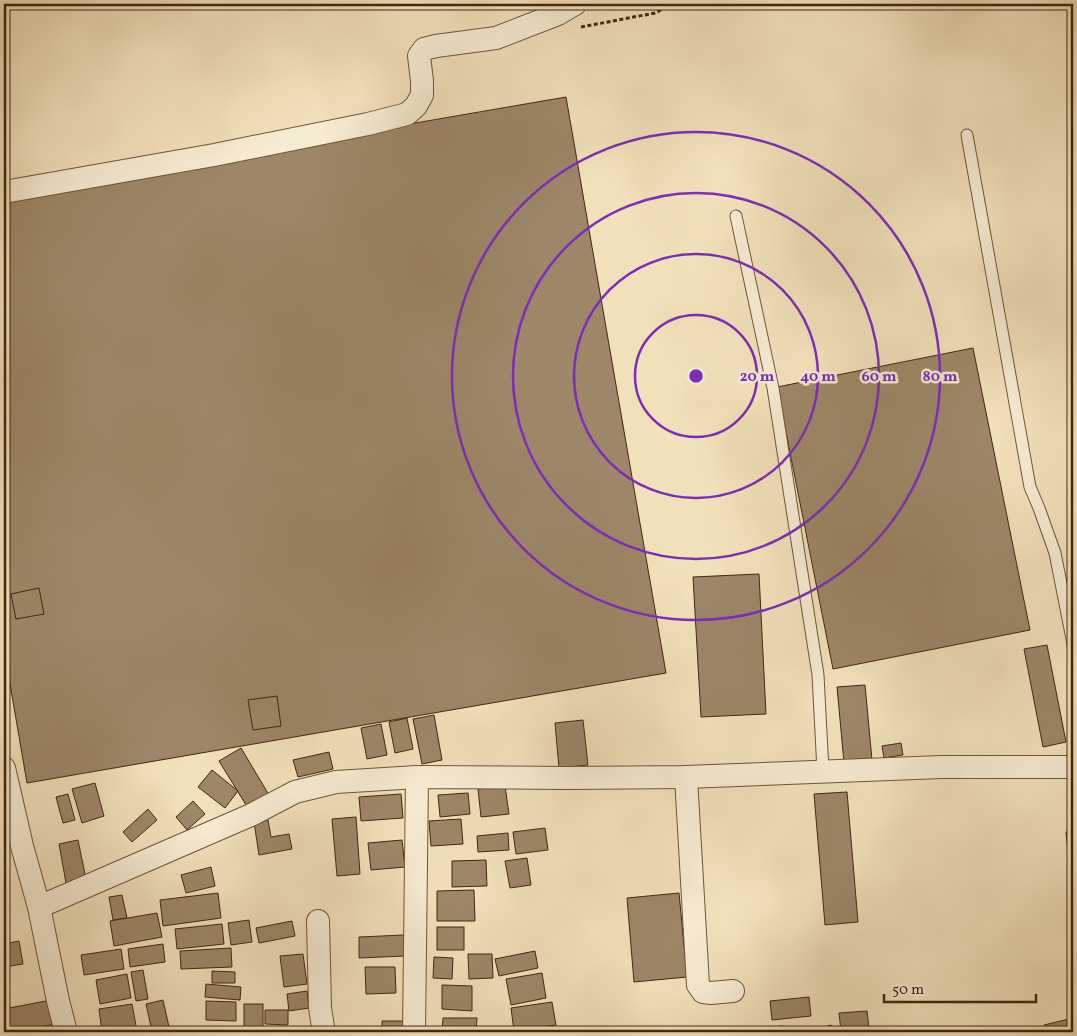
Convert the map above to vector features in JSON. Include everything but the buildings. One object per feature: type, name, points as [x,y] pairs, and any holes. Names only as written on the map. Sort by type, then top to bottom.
[{"type":"street","points":[[4,192],[214,155],[368,124],[407,114],[416,106],[422,95],[419,56],[424,50],[436,46],[496,38],[567,9]]},
{"type":"street","points":[[39,907],[216,831],[295,792],[336,782],[417,777],[686,777],[941,767],[1073,767]]},
{"type":"street","points":[[4,768],[22,846],[39,907],[66,1032]]},
{"type":"street","points":[[414,1032],[417,777]]},
{"type":"street","points":[[686,777],[698,985],[703,992],[734,991]]},
{"type":"street","points":[[318,922],[322,1032]]},
{"type":"lane","points":[[967,135],[1030,487],[1055,553],[1073,644]]},
{"type":"lane","points":[[736,216],[773,388],[818,674],[823,772]]},
{"type":"path","points":[[567,9],[580,27],[655,14],[673,4]]}]
